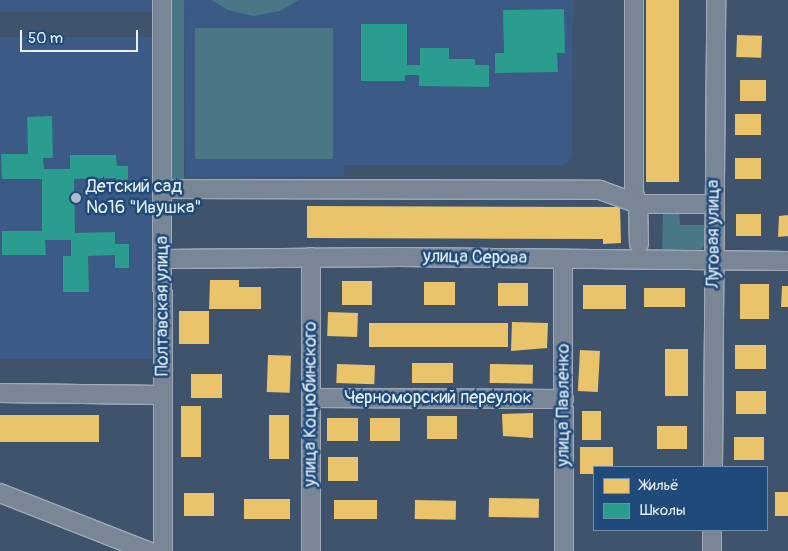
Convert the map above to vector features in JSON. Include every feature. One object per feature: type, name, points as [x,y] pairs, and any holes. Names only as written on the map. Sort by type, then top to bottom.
[{"type":"street","name":"Полтавская улица","points":[[162,0],[163,551]]},
{"type":"street","points":[[634,0],[634,193],[638,204],[639,244]]},
{"type":"street","name":"Луговая улица","points":[[713,466],[716,0]]},
{"type":"street","points":[[162,189],[600,190],[638,204],[714,204]]},
{"type":"street","name":"улица Коцюбинского","points":[[311,258],[311,551]]},
{"type":"street","name":"улица Серова","points":[[163,259],[788,261]]},
{"type":"street","name":"улица Павленко","points":[[563,259],[564,551]]},
{"type":"street","points":[[0,393],[163,395]]},
{"type":"street","name":"Черноморский переулок","points":[[312,398],[564,399]]},
{"type":"street","points":[[0,493],[130,548],[148,551]]},
{"type":"street","points":[[712,531],[712,551]]},
{"type":"shaded area","points":[[0,0],[152,0],[152,12],[0,12]]},
{"type":"shaded area","points":[[167,0],[184,0],[184,184],[167,184]]},
{"type":"shaded area","points":[[184,0],[573,0],[572,157],[565,165],[345,165],[344,176],[186,177]]},
{"type":"shaded area","points":[[211,0],[299,0],[280,11],[253,16],[228,10]]},
{"type":"shaded area","points":[[195,28],[333,28],[333,159],[195,159]]},
{"type":"shaded area","name":"Детский сад №16 \"Ивушка\"","points":[[0,37],[152,37],[152,359],[0,359]]},
{"type":"shaded area","points":[[663,211],[679,211],[680,225],[706,225],[705,244],[701,251],[662,251]]},
{"type":"building: Жильё","points":[[646,0],[679,0],[679,182],[646,182]]},
{"type":"building: Жильё","points":[[737,35],[762,36],[761,58],[736,57]]},
{"type":"building: Жильё","points":[[740,80],[766,80],[766,101],[740,101]]},
{"type":"building: Жильё","points":[[735,114],[761,114],[761,135],[735,135]]},
{"type":"building: Жильё","points":[[735,158],[761,158],[761,179],[735,179]]},
{"type":"building: Жильё","points":[[307,206],[620,207],[621,243],[603,244],[603,239],[307,238]]},
{"type":"building: Жильё","points":[[736,214],[761,214],[761,236],[736,236]]},
{"type":"building: Жильё","points":[[788,215],[788,236],[778,237],[779,216]]},
{"type":"building: Жильё","points":[[210,280],[239,280],[239,287],[261,287],[261,309],[209,309]]},
{"type":"building: Жильё","points":[[342,281],[372,281],[372,305],[342,305]]},
{"type":"building: Жильё","points":[[424,282],[455,282],[455,305],[424,305]]},
{"type":"building: Жильё","points":[[498,283],[528,283],[528,306],[498,306]]},
{"type":"building: Жильё","points":[[740,284],[769,284],[769,319],[740,319]]},
{"type":"building: Жильё","points":[[583,285],[626,285],[626,309],[583,309]]},
{"type":"building: Жильё","points":[[782,286],[788,286],[788,307],[781,307]]},
{"type":"building: Жильё","points":[[644,288],[685,288],[685,307],[644,307]]},
{"type":"building: Жильё","points":[[179,311],[209,311],[209,344],[179,344]]},
{"type":"building: Жильё","points":[[328,312],[358,313],[357,337],[327,336]]},
{"type":"building: Жильё","points":[[512,322],[548,323],[547,348],[511,351]]},
{"type":"building: Жильё","points":[[369,323],[508,323],[508,347],[369,347]]},
{"type":"building: Жильё","points":[[735,345],[766,345],[766,369],[735,369]]},
{"type":"building: Жильё","points":[[665,349],[688,349],[688,396],[665,396]]},
{"type":"building: Жильё","points":[[580,350],[600,351],[598,392],[578,391]]},
{"type":"building: Жильё","points":[[268,355],[291,356],[290,393],[267,392]]},
{"type":"building: Жильё","points":[[412,363],[453,363],[453,383],[412,383]]},
{"type":"building: Жильё","points":[[337,364],[375,365],[374,384],[336,383]]},
{"type":"building: Жильё","points":[[490,364],[533,365],[533,384],[490,383]]},
{"type":"building: Жильё","points":[[191,374],[222,374],[222,398],[191,398]]},
{"type":"building: Жильё","points":[[736,391],[766,391],[766,414],[736,414]]},
{"type":"building: Жильё","points":[[181,406],[201,406],[201,457],[181,457]]},
{"type":"building: Жильё","points":[[582,411],[601,411],[601,440],[582,440]]},
{"type":"building: Жильё","points":[[533,413],[533,438],[503,436],[502,414]]},
{"type":"building: Жильё","points":[[0,415],[99,415],[99,442],[0,442]]},
{"type":"building: Жильё","points":[[269,415],[289,415],[289,459],[269,459]]},
{"type":"building: Жильё","points":[[427,416],[457,416],[457,439],[427,439]]},
{"type":"building: Жильё","points":[[327,418],[358,418],[358,441],[327,441]]},
{"type":"building: Жильё","points":[[370,418],[400,418],[400,441],[370,441]]},
{"type":"building: Жильё","points":[[657,426],[687,426],[687,449],[657,449]]},
{"type":"building: Жильё","points":[[734,437],[764,437],[764,460],[734,460]]},
{"type":"building: Жильё","points":[[580,447],[613,447],[613,466],[593,466],[593,474],[580,474]]},
{"type":"building: Жильё","points":[[328,457],[358,457],[358,481],[328,481]]},
{"type":"building: Жильё","points":[[775,492],[788,492],[788,516],[775,516]]},
{"type":"building: Жильё","points":[[184,493],[214,493],[214,516],[184,516]]},
{"type":"building: Жильё","points":[[489,498],[539,499],[539,518],[489,517]]},
{"type":"building: Жильё","points":[[244,499],[290,499],[290,519],[244,519]]},
{"type":"building: Жильё","points":[[334,500],[377,500],[377,519],[334,519]]},
{"type":"building: Жильё","points":[[415,500],[456,501],[456,520],[415,519]]},
{"type":"building: Школы","points":[[564,9],[565,53],[557,53],[558,72],[495,73],[495,53],[504,53],[503,10]]},
{"type":"building: Школы","points":[[361,24],[407,24],[407,65],[420,65],[420,48],[449,48],[449,59],[475,59],[475,65],[489,65],[489,87],[419,86],[419,75],[405,75],[405,81],[361,81]]},
{"type":"building: Школы","points":[[52,116],[53,158],[43,158],[44,169],[70,169],[70,155],[116,155],[117,166],[128,166],[128,188],[116,188],[116,178],[74,179],[75,233],[115,232],[115,244],[129,244],[129,268],[115,268],[115,255],[88,256],[89,292],[63,292],[63,256],[71,256],[71,240],[45,240],[46,255],[2,255],[2,231],[42,231],[42,179],[2,179],[1,154],[28,154],[27,117]]},
{"type":"place","name":"Детский сад №16 \"Ивушка\"","points":[[76,198]]}]
